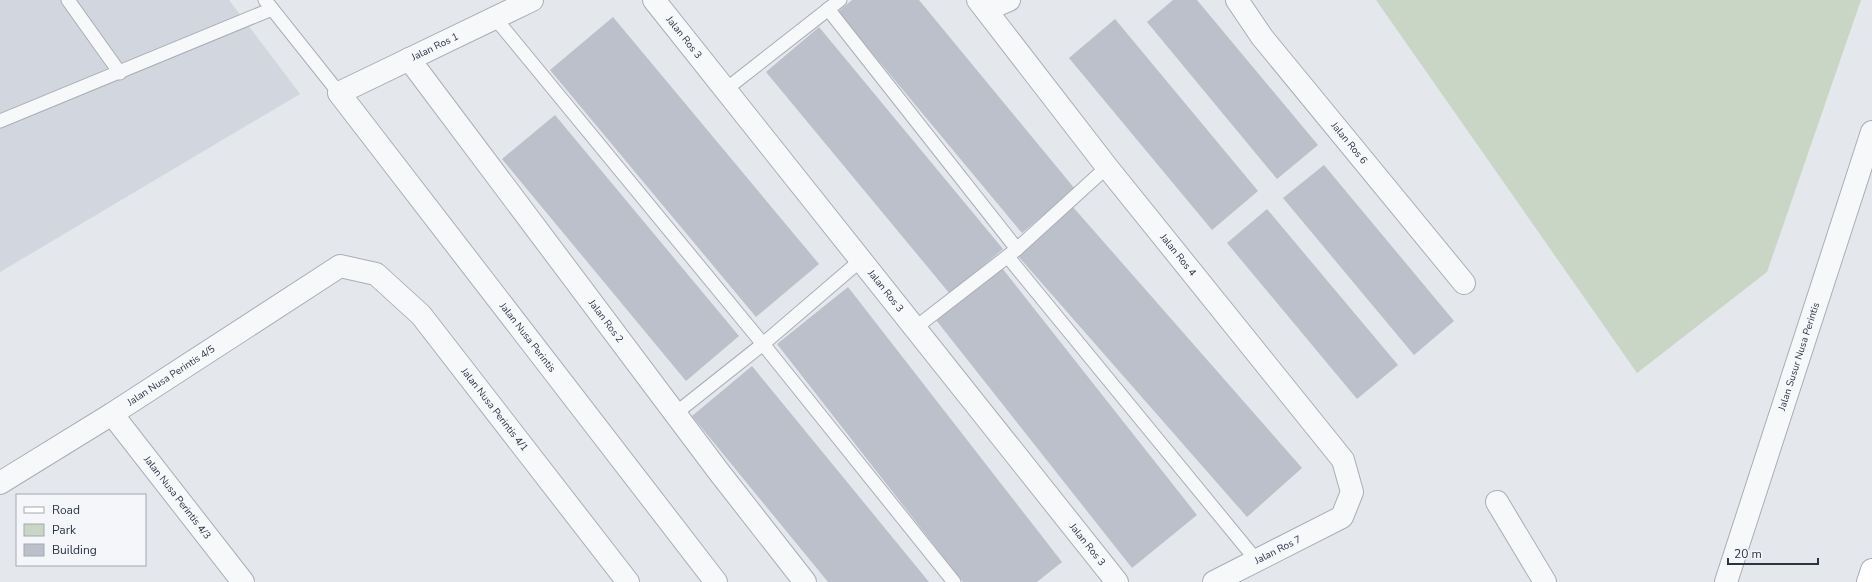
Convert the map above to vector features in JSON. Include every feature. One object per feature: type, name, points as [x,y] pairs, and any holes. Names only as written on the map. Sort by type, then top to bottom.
[{"type":"main road","points":[[1868,582],[1872,570]]},
{"type":"street","name":"Jalan Ros 1","points":[[338,93],[532,0]]},
{"type":"street","name":"Jalan Ros 3","points":[[654,0],[1118,582]]},
{"type":"street","points":[[982,5],[1009,0]]},
{"type":"street","name":"Jalan Ros 6","points":[[1237,0],[1262,37],[1464,284]]},
{"type":"street","name":"Jalan Ros 4","points":[[982,5],[1107,167],[1343,460],[1352,492],[1342,517]]},
{"type":"street","name":"Jalan Ros 2","points":[[409,60],[719,472],[805,582]]},
{"type":"street","name":"Jalan Nusa Perintis","points":[[338,93],[712,581]]},
{"type":"street","name":"Jalan Susur Nusa Perintis","points":[[1726,582],[1872,132]]},
{"type":"street","name":"Jalan Nusa Perintis 4/5","points":[[0,482],[112,414],[340,266]]},
{"type":"street","name":"Jalan Nusa Perintis 4/1","points":[[340,266],[376,274],[421,315],[628,582]]},
{"type":"street","name":"Jalan Nusa Perintis 4/3","points":[[112,414],[243,582]]},
{"type":"street","points":[[1497,502],[1545,582]]},
{"type":"street","name":"Jalan Ros 7","points":[[1214,582],[1342,517]]},
{"type":"lane","points":[[68,0],[120,73]]},
{"type":"lane","points":[[726,90],[840,0]]},
{"type":"lane","points":[[0,121],[120,73],[269,5],[338,93]]},
{"type":"lane","points":[[828,9],[1012,253],[1258,560]]},
{"type":"lane","points":[[495,18],[763,344],[954,582]]},
{"type":"lane","points":[[915,328],[1012,253],[1107,167]]},
{"type":"lane","points":[[676,413],[763,344],[861,260]]},
{"type":"shaded area","points":[[0,0],[229,0],[300,94],[0,272]]},
{"type":"green space","points":[[1376,0],[1861,0],[1767,272],[1637,373]]},
{"type":"building","points":[[852,0],[919,0],[1075,189],[1022,233],[838,12]]},
{"type":"building","points":[[1173,0],[1197,0],[1318,145],[1277,179],[1147,22]]},
{"type":"building","points":[[613,17],[819,264],[756,317],[550,70]]},
{"type":"building","points":[[1115,19],[1258,191],[1212,230],[1069,58]]},
{"type":"building","points":[[819,27],[1003,249],[950,294],[766,72]]},
{"type":"building","points":[[555,115],[739,336],[686,381],[502,159]]},
{"type":"building","points":[[1324,165],[1454,321],[1414,355],[1283,198]]},
{"type":"building","points":[[1073,207],[1302,468],[1247,517],[1018,256]]},
{"type":"building","points":[[1267,209],[1398,365],[1357,399],[1227,243]]},
{"type":"building","points":[[1002,268],[1197,515],[1132,568],[936,320]]},
{"type":"building","points":[[848,287],[1062,562],[1037,582],[963,582],[777,344]]},
{"type":"building","points":[[752,366],[929,582],[828,582],[692,416]]}]
